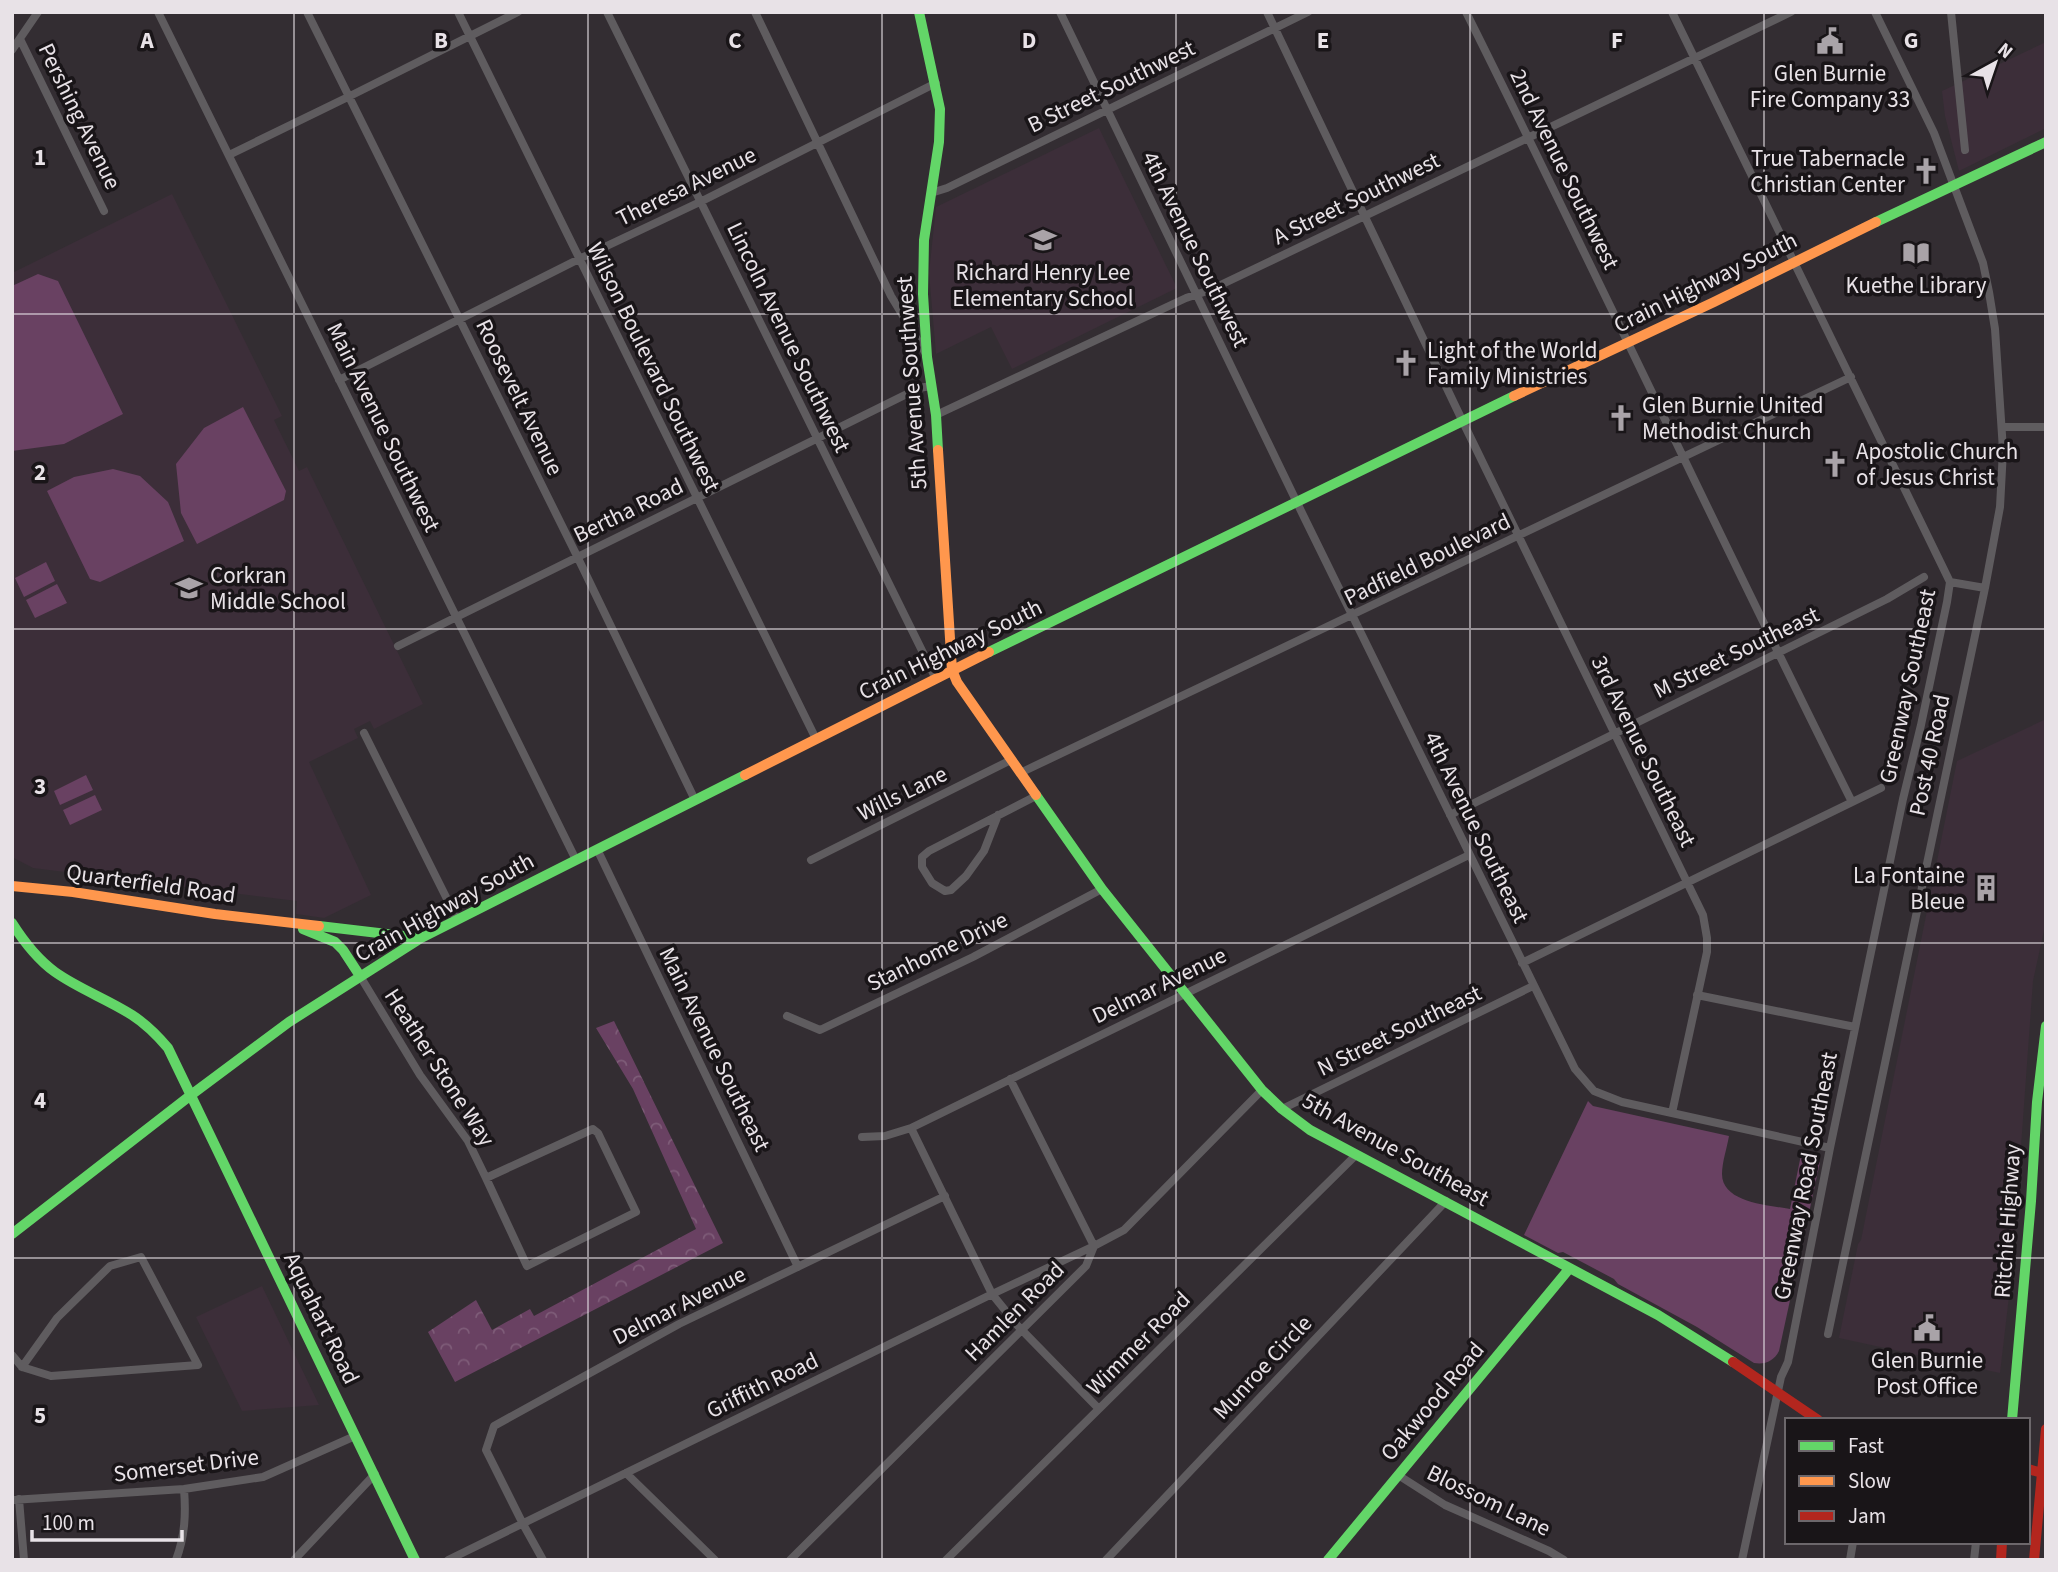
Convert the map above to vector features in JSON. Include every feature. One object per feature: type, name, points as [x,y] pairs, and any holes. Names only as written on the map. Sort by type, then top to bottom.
[{"type":"main road","name":"5th Avenue Southwest","points":[[919,12],[940,109],[940,131],[924,240],[922,276],[927,357],[936,415],[952,670]]},
{"type":"main road","name":"Crain Highway South","points":[[12,1234],[291,1020],[457,919],[952,670],[1954,184],[2046,142]]},
{"type":"main road","name":"5th Avenue Southeast","points":[[952,670],[957,682],[1102,889],[1262,1090],[1282,1109],[1310,1130],[1671,1323],[1815,1418]]},
{"type":"main road","name":"Quarterfield Road","points":[[12,886],[421,939]]},
{"type":"main road","name":"Quarterfield Road","points":[[284,922],[335,942],[360,976]]},
{"type":"main road","name":"Aquahart Road","points":[[12,923],[30,949],[53,970],[139,1018],[157,1034],[176,1062],[415,1560]]},
{"type":"main road","name":"Ritchie Highway","points":[[2012,1418],[2031,1200],[2037,1094],[2046,1026]]},
{"type":"main road","name":"Oakwood Road","points":[[1328,1560],[1570,1269]]},
{"type":"main road","points":[[2034,1560],[2046,1429]]},
{"type":"main road","points":[[2030,1469],[2042,1473]]},
{"type":"street","points":[[12,50],[38,12]]},
{"type":"street","name":"Main Avenue Southwest","points":[[158,12],[576,860]]},
{"type":"street","name":"Roosevelt Avenue","points":[[307,12],[695,800]]},
{"type":"street","name":"Wilson Boulevard Southwest","points":[[458,12],[816,739]]},
{"type":"street","points":[[229,155],[518,12]]},
{"type":"street","name":"Lincoln Avenue Southwest","points":[[607,12],[936,679]]},
{"type":"street","points":[[754,12],[891,296],[927,357]]},
{"type":"street","name":"4th Avenue Southwest","points":[[1060,12],[1297,502]]},
{"type":"street","name":"3rd Avenue Southeast","points":[[1267,12],[1703,915],[1707,952],[1672,1113]]},
{"type":"street","name":"B Street Southwest","points":[[931,193],[947,188],[1308,12]]},
{"type":"street","name":"2nd Avenue Southwest","points":[[1466,12],[1852,802]]},
{"type":"street","points":[[1672,12],[1950,582],[1984,588]]},
{"type":"street","name":"A Street Southwest","points":[[936,415],[1210,290],[1791,12]]},
{"type":"street","name":"Post 40 Road","points":[[1828,1334],[1984,588],[2000,507],[2002,473],[2002,427],[1995,329],[1983,263],[1954,184],[1918,99],[1875,12]]},
{"type":"street","points":[[1951,12],[1965,150]]},
{"type":"street","name":"Pershing Avenue","points":[[20,39],[104,211]]},
{"type":"street","name":"Theresa Avenue","points":[[340,380],[936,82]]},
{"type":"street","name":"Padfield Boulevard","points":[[1020,773],[1851,377]]},
{"type":"street","name":"Bertha Road","points":[[398,646],[816,438],[919,388],[931,386]]},
{"type":"street","points":[[2002,427],[2046,427]]},
{"type":"street","name":"4th Avenue Southeast","points":[[1297,502],[1569,1059],[1589,1086],[1622,1102],[1830,1148]]},
{"type":"street","name":"M Street Southeast","points":[[1450,815],[1887,599],[1924,577]]},
{"type":"street","name":"Greenway Southeast","points":[[1903,799],[1924,712],[1950,582]]},
{"type":"street","points":[[364,733],[457,919]]},
{"type":"street","name":"Wills Lane","points":[[811,860],[1011,760]]},
{"type":"street","points":[[1522,963],[1881,788]]},
{"type":"street","points":[[998,815],[984,851],[966,876],[951,890],[945,891],[932,884],[922,867],[922,857],[929,851],[998,815],[1036,796]]},
{"type":"street","name":"Greenway Road Southeast","points":[[1742,1560],[1778,1394],[1788,1362],[1903,799]]},
{"type":"street","name":"Main Avenue Southeast","points":[[597,849],[798,1267]]},
{"type":"street","name":"Delmar Avenue","points":[[862,1137],[885,1136],[911,1128],[1469,855]]},
{"type":"street","name":"Stanhome Drive","points":[[787,1016],[820,1030],[973,957],[1102,889]]},
{"type":"street","name":"Heather Stone Way","points":[[360,976],[420,1075],[468,1141],[527,1266],[636,1212],[598,1133],[593,1129],[486,1178]]},
{"type":"street","name":"N Street Southeast","points":[[1282,1109],[1533,986]]},
{"type":"street","points":[[1697,995],[1855,1027]]},
{"type":"street","points":[[1010,1079],[1094,1246],[1124,1230],[1262,1090]]},
{"type":"street","points":[[911,1128],[992,1294],[1022,1330],[1099,1409]]},
{"type":"street","name":"Wimmer Road","points":[[946,1560],[1356,1155]]},
{"type":"street","name":"Delmar Avenue","points":[[523,1524],[486,1450],[494,1426],[679,1324],[945,1196]]},
{"type":"street","name":"Munroe Circle","points":[[1106,1560],[1446,1201]]},
{"type":"street","name":"Griffith Road","points":[[448,1560],[1094,1246]]},
{"type":"street","name":"Hamlen Road","points":[[790,1560],[1086,1266],[1094,1246]]},
{"type":"street","points":[[12,1355],[22,1367],[51,1376],[198,1366],[141,1257],[110,1266],[57,1318],[22,1367]]},
{"type":"street","name":"Somerset Drive","points":[[15,1499],[184,1489],[263,1477],[355,1436]]},
{"type":"street","points":[[294,1560],[375,1474]]},
{"type":"street","points":[[626,1474],[715,1560]]},
{"type":"street","name":"Blossom Lane","points":[[1398,1475],[1445,1505],[1564,1560]]},
{"type":"street","points":[[176,1560],[182,1543],[186,1509],[184,1489]]},
{"type":"street","points":[[15,1499],[23,1560]]},
{"type":"street","points":[[523,1524],[543,1560]]},
{"type":"shaded area","points":[[2046,42],[2046,128],[1959,171],[1945,116],[1942,91]]},
{"type":"shaded area","name":"Richard Henry Lee Elementary School","points":[[1099,128],[1177,288],[1012,369],[991,327],[936,354],[929,273],[936,207]]},
{"type":"shaded area","name":"Corkran Middle School","points":[[172,194],[282,416],[274,420],[299,471],[307,467],[423,704],[374,729],[370,721],[354,729],[358,738],[309,762],[371,895],[324,918],[296,914],[297,901],[33,868],[12,857],[12,273]]},
{"type":"shaded area","points":[[2046,719],[2046,921],[2033,981],[2012,1271],[2000,1373],[1839,1338],[1957,761]]},
{"type":"shaded area","points":[[262,1286],[319,1405],[242,1411],[196,1317]]},
{"type":"green space","points":[[38,274],[58,281],[123,414],[64,444],[12,451],[12,286]]},
{"type":"green space","points":[[243,407],[286,491],[284,500],[197,544],[181,513],[176,464],[204,428]]},
{"type":"green space","points":[[113,469],[140,476],[168,502],[184,541],[100,582],[90,579],[47,491],[74,477]]},
{"type":"green space","points":[[46,562],[55,581],[24,597],[15,578]]},
{"type":"green space","points":[[57,584],[67,603],[35,618],[26,600]]},
{"type":"green space","points":[[86,775],[93,790],[60,805],[54,791]]},
{"type":"green space","points":[[95,795],[102,810],[70,825],[63,810]]},
{"type":"green space","points":[[614,1021],[723,1243],[455,1382],[428,1332],[476,1300],[492,1330],[530,1309],[534,1316],[696,1229],[633,1089],[596,1028]]},
{"type":"green space","points":[[1588,1101],[1593,1106],[1729,1136],[1722,1169],[1724,1184],[1738,1197],[1759,1204],[1790,1209],[1802,1150],[1818,1156],[1820,1162],[1779,1351],[1772,1360],[1754,1363],[1697,1327],[1618,1284],[1614,1279],[1524,1235]]},
{"type":"traffic: fast","points":[[919,12],[940,109],[939,142],[924,240],[923,294],[938,450]]},
{"type":"traffic: fast","points":[[1876,222],[2046,142]]},
{"type":"traffic: fast","points":[[989,652],[1514,396]]},
{"type":"traffic: fast","points":[[12,1234],[289,1022],[421,938],[745,775]]},
{"type":"traffic: fast","points":[[1036,795],[1102,889],[1262,1090],[1282,1109],[1310,1130],[1658,1315],[1733,1362]]},
{"type":"traffic: fast","points":[[12,923],[31,950],[48,967],[137,1018],[168,1048],[415,1560]]},
{"type":"traffic: fast","points":[[319,926],[421,938]]},
{"type":"traffic: fast","points":[[303,929],[335,942],[360,976]]},
{"type":"traffic: fast","points":[[2012,1418],[2037,1102],[2046,1026]]},
{"type":"traffic: fast","points":[[1328,1560],[1569,1269]]},
{"type":"traffic: slow","points":[[1514,396],[1876,222]]},
{"type":"traffic: slow","points":[[938,450],[952,670],[957,682],[1036,795]]},
{"type":"traffic: slow","points":[[745,775],[989,652]]},
{"type":"traffic: slow","points":[[12,886],[319,926]]},
{"type":"traffic: jam","points":[[1733,1362],[1815,1418]]},
{"type":"traffic: jam","points":[[2034,1560],[2046,1429]]},
{"type":"traffic: jam","points":[[2030,1470],[2042,1473]]},
{"type":"traffic: jam","points":[[2001,1560],[2002,1544]]},
{"type":"place","name":"Glen Burnie Fire Company 33","points":[[1830,41]]},
{"type":"place","name":"True Tabernacle Christian Center","points":[[1926,171]]},
{"type":"place","name":"Richard Henry Lee Elementary School","points":[[1043,240]]},
{"type":"place","name":"Kuethe Library","points":[[1916,253]]},
{"type":"place","name":"Light of the World Family Ministries","points":[[1406,363]]},
{"type":"place","name":"Glen Burnie United Methodist Church","points":[[1621,418]]},
{"type":"place","name":"Apostolic Church of Jesus Christ","points":[[1835,464]]},
{"type":"place","name":"Corkran Middle School","points":[[189,588]]},
{"type":"place","name":"La Fontaine Bleue","points":[[1986,888]]},
{"type":"place","name":"Glen Burnie Post Office","points":[[1927,1328]]}]
